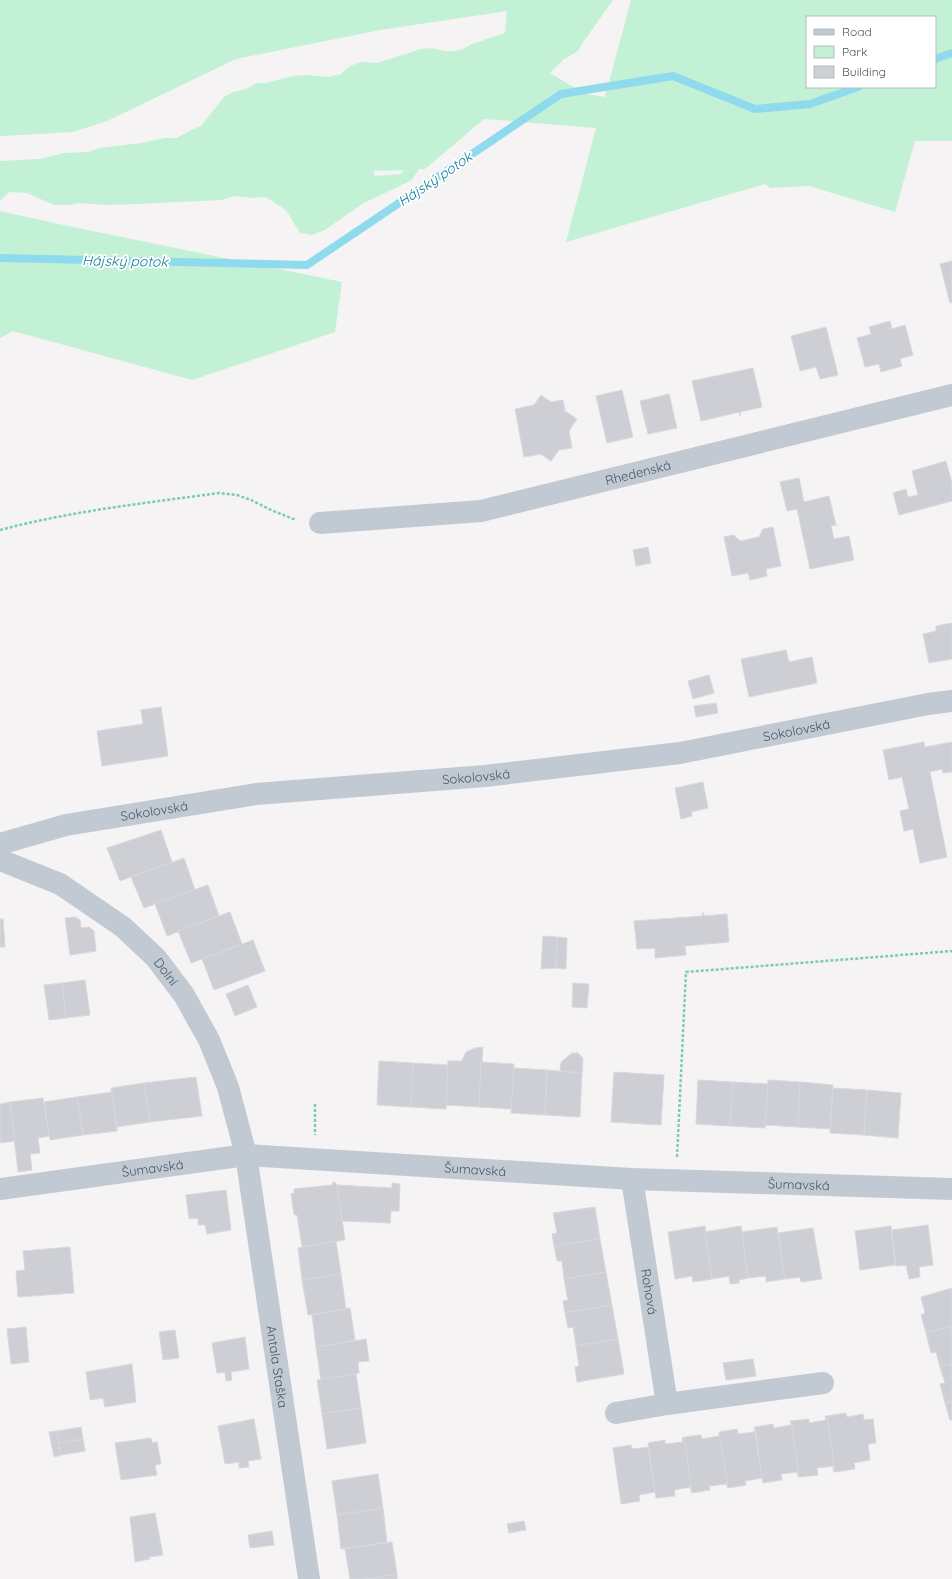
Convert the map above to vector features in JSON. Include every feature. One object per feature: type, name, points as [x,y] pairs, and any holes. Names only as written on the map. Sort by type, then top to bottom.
[{"type":"street","name":"Rhedenská","points":[[320,523],[481,511],[952,395]]},
{"type":"street","name":"Sokolovská","points":[[0,844],[66,825],[256,794],[485,776],[680,753],[928,704],[952,701]]},
{"type":"street","name":"Dolní","points":[[0,860],[60,884],[123,927],[156,958],[184,995],[209,1040],[228,1087],[246,1155]]},
{"type":"street","name":"Šumavská","points":[[0,1189],[246,1155],[632,1179],[952,1189]]},
{"type":"street","name":"Antala Staška","points":[[246,1155],[309,1579]]},
{"type":"street","name":"Rohová","points":[[632,1179],[667,1404]]},
{"type":"street","points":[[616,1413],[667,1404],[823,1383]]},
{"type":"path","points":[[0,530],[103,510],[219,493],[237,495],[251,500],[297,521],[320,523]]},
{"type":"path","points":[[676,1181],[686,972],[952,951]]},
{"type":"path","points":[[315,1104],[315,1159]]},
{"type":"green space","points":[[0,0],[613,0],[578,51],[564,59],[550,73],[585,94],[605,97],[631,0],[952,0],[952,141],[915,141],[895,212],[809,186],[770,188],[765,184],[566,242],[596,128],[484,119],[425,169],[419,169],[412,180],[362,204],[325,230],[312,235],[300,233],[286,210],[266,197],[253,198],[235,196],[221,200],[138,204],[106,205],[80,203],[54,205],[27,193],[9,192],[0,201],[0,161],[39,159],[64,153],[88,152],[100,148],[141,143],[165,138],[177,138],[201,126],[224,97],[233,92],[246,89],[257,83],[266,83],[293,76],[306,75],[328,77],[341,74],[350,66],[361,62],[377,63],[421,49],[432,48],[444,51],[454,51],[463,49],[472,44],[505,33],[507,11],[380,30],[236,59],[107,121],[73,132],[0,136]],"holes":[[[404,170],[401,174],[375,176],[373,171]]]},
{"type":"green space","points":[[0,211],[342,282],[335,332],[192,380],[13,331],[0,338]]},
{"type":"building","points":[[952,261],[952,302],[950,303],[940,264]]},
{"type":"building","points":[[890,321],[892,329],[905,325],[913,355],[900,359],[902,366],[881,372],[879,364],[865,367],[857,338],[871,334],[869,327]]},
{"type":"building","points":[[826,327],[838,375],[820,379],[816,367],[800,371],[791,336]]},
{"type":"building","points":[[753,368],[762,407],[740,412],[740,416],[739,412],[701,421],[692,381]]},
{"type":"building","points":[[622,390],[633,437],[607,443],[596,396]]},
{"type":"building","points":[[669,394],[677,428],[648,434],[640,401]]},
{"type":"building","points":[[541,395],[551,402],[563,400],[565,411],[577,419],[569,431],[572,448],[559,450],[551,461],[541,454],[524,457],[515,409],[534,405]]},
{"type":"building","points":[[946,461],[952,483],[952,501],[899,515],[893,493],[906,489],[908,497],[918,495],[912,471]]},
{"type":"building","points":[[799,478],[804,502],[829,496],[836,525],[831,526],[834,539],[849,536],[854,560],[810,569],[797,509],[787,511],[780,482]]},
{"type":"building","points":[[773,527],[781,566],[766,569],[767,576],[750,580],[748,573],[732,576],[724,537],[733,535],[741,541],[759,537],[763,529]]},
{"type":"building","points":[[648,547],[651,563],[636,566],[633,550]]},
{"type":"building","points":[[952,623],[952,659],[929,663],[923,634],[936,631],[936,626]]},
{"type":"building","points":[[786,650],[789,662],[812,657],[817,683],[749,697],[741,659]]},
{"type":"building","points":[[709,675],[714,693],[693,699],[688,681]]},
{"type":"building","points":[[716,703],[718,713],[696,717],[694,706]]},
{"type":"building","points":[[161,707],[168,756],[102,766],[97,731],[143,724],[141,710]]},
{"type":"building","points":[[924,742],[925,747],[952,742],[952,772],[943,773],[942,769],[930,772],[947,857],[920,863],[913,829],[904,831],[900,811],[909,809],[902,777],[889,780],[883,750]]},
{"type":"building","points":[[703,782],[708,808],[691,812],[692,816],[681,819],[675,788]]},
{"type":"building","points":[[161,830],[172,862],[120,881],[107,848]]},
{"type":"building","points":[[184,858],[195,890],[144,908],[131,877]]},
{"type":"building","points":[[208,885],[219,916],[167,936],[155,904]]},
{"type":"building","points":[[230,912],[242,944],[191,963],[178,931]]},
{"type":"building","points":[[702,913],[704,913],[704,916],[727,914],[729,942],[685,946],[686,955],[655,958],[655,948],[637,949],[634,921],[703,916]]},
{"type":"building","points":[[75,917],[80,920],[81,928],[89,927],[94,931],[96,951],[70,955],[65,918]]},
{"type":"building","points":[[0,919],[3,919],[5,947],[0,947]]},
{"type":"building","points":[[543,936],[557,937],[556,968],[541,969]]},
{"type":"building","points":[[557,937],[567,938],[566,969],[556,968]]},
{"type":"building","points":[[253,940],[265,971],[214,990],[202,959]]},
{"type":"building","points":[[85,980],[90,1015],[66,1018],[62,983]]},
{"type":"building","points":[[62,983],[66,1018],[49,1020],[44,985]]},
{"type":"building","points":[[573,983],[589,984],[587,1008],[572,1007]]},
{"type":"building","points":[[248,985],[257,1007],[235,1016],[226,994]]},
{"type":"building","points":[[483,1047],[479,1107],[446,1105],[448,1061],[462,1061],[466,1052],[475,1048]]},
{"type":"building","points":[[572,1053],[578,1053],[583,1059],[582,1073],[560,1071],[561,1062]]},
{"type":"building","points":[[379,1061],[413,1063],[411,1107],[377,1105]]},
{"type":"building","points":[[481,1062],[514,1064],[512,1109],[479,1107]]},
{"type":"building","points":[[413,1063],[448,1065],[446,1109],[411,1107]]},
{"type":"building","points":[[514,1068],[547,1070],[545,1115],[511,1113]]},
{"type":"building","points":[[547,1070],[582,1073],[580,1117],[545,1115]]},
{"type":"building","points":[[614,1072],[664,1075],[661,1125],[611,1122]]},
{"type":"building","points":[[196,1077],[202,1116],[150,1122],[144,1083]]},
{"type":"building","points":[[698,1080],[733,1082],[730,1126],[696,1124]]},
{"type":"building","points":[[768,1080],[800,1082],[798,1127],[765,1125]]},
{"type":"building","points":[[733,1082],[768,1084],[765,1128],[730,1126]]},
{"type":"building","points":[[800,1082],[833,1085],[830,1129],[798,1127]]},
{"type":"building","points":[[144,1083],[150,1122],[117,1127],[111,1088]]},
{"type":"building","points":[[833,1088],[867,1090],[864,1135],[830,1133]]},
{"type":"building","points":[[867,1090],[901,1093],[898,1138],[864,1135]]},
{"type":"building","points":[[112,1092],[117,1131],[83,1135],[77,1097]]},
{"type":"building","points":[[77,1097],[83,1135],[50,1140],[44,1102]]},
{"type":"building","points":[[43,1098],[49,1136],[38,1138],[40,1153],[30,1154],[32,1170],[18,1172],[10,1102]]},
{"type":"building","points":[[10,1102],[15,1141],[0,1143],[0,1104]]},
{"type":"building","points":[[335,1182],[337,1185],[345,1240],[302,1247],[297,1215],[294,1215],[291,1194],[294,1193],[294,1189],[332,1185],[332,1183]]},
{"type":"building","points":[[392,1183],[400,1184],[399,1211],[391,1211],[390,1223],[342,1221],[337,1185],[392,1188]]},
{"type":"building","points":[[226,1190],[231,1230],[207,1234],[205,1225],[198,1225],[198,1218],[189,1219],[186,1195]]},
{"type":"building","points":[[595,1207],[600,1239],[554,1246],[552,1234],[557,1233],[553,1213]]},
{"type":"building","points":[[928,1225],[933,1265],[919,1267],[920,1277],[909,1279],[906,1265],[896,1266],[892,1230]]},
{"type":"building","points":[[705,1226],[712,1279],[693,1282],[692,1276],[675,1279],[668,1232]]},
{"type":"building","points":[[741,1226],[748,1278],[739,1280],[739,1283],[730,1284],[729,1276],[712,1279],[705,1232]]},
{"type":"building","points":[[891,1226],[895,1265],[860,1270],[855,1231]]},
{"type":"building","points":[[777,1227],[785,1279],[766,1282],[766,1276],[748,1278],[742,1232]]},
{"type":"building","points":[[813,1228],[822,1279],[801,1282],[800,1277],[785,1279],[778,1233]]},
{"type":"building","points":[[600,1239],[606,1272],[564,1279],[562,1261],[557,1261],[554,1246]]},
{"type":"building","points":[[336,1241],[341,1274],[302,1280],[298,1248]]},
{"type":"building","points":[[70,1247],[74,1293],[18,1297],[16,1271],[25,1270],[23,1251]]},
{"type":"building","points":[[606,1272],[612,1305],[565,1313],[563,1301],[568,1300],[564,1279]]},
{"type":"building","points":[[341,1274],[346,1309],[308,1315],[302,1280]]},
{"type":"building","points":[[952,1288],[952,1326],[926,1333],[921,1315],[925,1313],[921,1297]]},
{"type":"building","points":[[612,1305],[618,1339],[576,1346],[573,1327],[568,1328],[565,1313]]},
{"type":"building","points":[[350,1308],[355,1340],[316,1347],[312,1315]]},
{"type":"building","points":[[952,1326],[952,1364],[940,1367],[936,1352],[931,1353],[926,1333]]},
{"type":"building","points":[[26,1327],[29,1362],[11,1364],[7,1329]]},
{"type":"building","points":[[175,1330],[179,1358],[163,1360],[159,1332]]},
{"type":"building","points":[[245,1337],[249,1369],[231,1372],[232,1380],[226,1381],[225,1372],[217,1373],[212,1343]]},
{"type":"building","points":[[366,1339],[369,1361],[358,1362],[359,1373],[321,1380],[316,1347]]},
{"type":"building","points":[[618,1339],[624,1374],[577,1382],[575,1367],[579,1366],[576,1346]]},
{"type":"building","points":[[753,1359],[756,1376],[726,1380],[723,1363]]},
{"type":"building","points":[[132,1364],[136,1402],[105,1407],[103,1398],[90,1400],[86,1372]]},
{"type":"building","points":[[952,1364],[952,1401],[945,1403],[940,1384],[945,1383],[940,1367]]},
{"type":"building","points":[[356,1374],[361,1408],[322,1414],[317,1380]]},
{"type":"building","points":[[952,1401],[952,1420],[950,1420],[945,1403]]},
{"type":"building","points":[[361,1408],[366,1443],[327,1449],[322,1414]]},
{"type":"building","points":[[846,1413],[847,1417],[863,1414],[864,1420],[873,1419],[876,1443],[868,1444],[870,1460],[854,1463],[855,1469],[835,1472],[827,1416]]},
{"type":"building","points":[[825,1416],[827,1416],[835,1472],[833,1466],[817,1468],[818,1475],[799,1477],[791,1421],[809,1419],[809,1423],[826,1420]]},
{"type":"building","points":[[254,1419],[261,1459],[248,1461],[249,1467],[239,1468],[239,1462],[225,1464],[218,1426]]},
{"type":"building","points":[[791,1421],[799,1477],[797,1472],[781,1474],[782,1480],[763,1483],[755,1427],[773,1424],[774,1428],[791,1425]]},
{"type":"building","points":[[81,1427],[83,1439],[59,1443],[57,1431]]},
{"type":"building","points":[[737,1429],[738,1434],[755,1432],[763,1483],[762,1478],[745,1481],[746,1485],[728,1488],[719,1432]]},
{"type":"building","points":[[57,1431],[61,1455],[54,1457],[49,1432]]},
{"type":"building","points":[[719,1432],[728,1488],[726,1484],[709,1486],[710,1490],[692,1493],[684,1437],[701,1435],[702,1439],[719,1436]]},
{"type":"building","points":[[684,1437],[692,1493],[690,1487],[674,1490],[675,1496],[656,1498],[648,1443],[665,1440],[665,1444],[683,1442],[682,1438]]},
{"type":"building","points":[[151,1438],[152,1443],[157,1442],[161,1464],[155,1465],[157,1475],[121,1480],[115,1443]]},
{"type":"building","points":[[83,1439],[85,1451],[61,1455],[59,1443]]},
{"type":"building","points":[[631,1445],[632,1449],[648,1447],[655,1492],[639,1495],[640,1501],[621,1504],[613,1448]]},
{"type":"building","points":[[378,1474],[383,1508],[337,1515],[332,1481]]},
{"type":"building","points":[[383,1508],[387,1542],[341,1549],[337,1515]]},
{"type":"building","points":[[155,1513],[163,1555],[149,1557],[150,1559],[135,1562],[130,1517]]},
{"type":"building","points":[[524,1521],[526,1530],[509,1533],[507,1524]]},
{"type":"building","points":[[272,1531],[274,1545],[250,1548],[248,1535]]},
{"type":"building","points":[[392,1542],[397,1574],[365,1579],[350,1579],[345,1549]]},
{"type":"building","points":[[397,1574],[397,1579],[365,1579]]},
{"type":"waterway","name":"Hájský potok","points":[[936,59],[952,53]]},
{"type":"waterway","name":"Hájský potok","points":[[0,258],[307,265],[561,94],[673,76],[755,109],[810,104],[855,88]]}]
